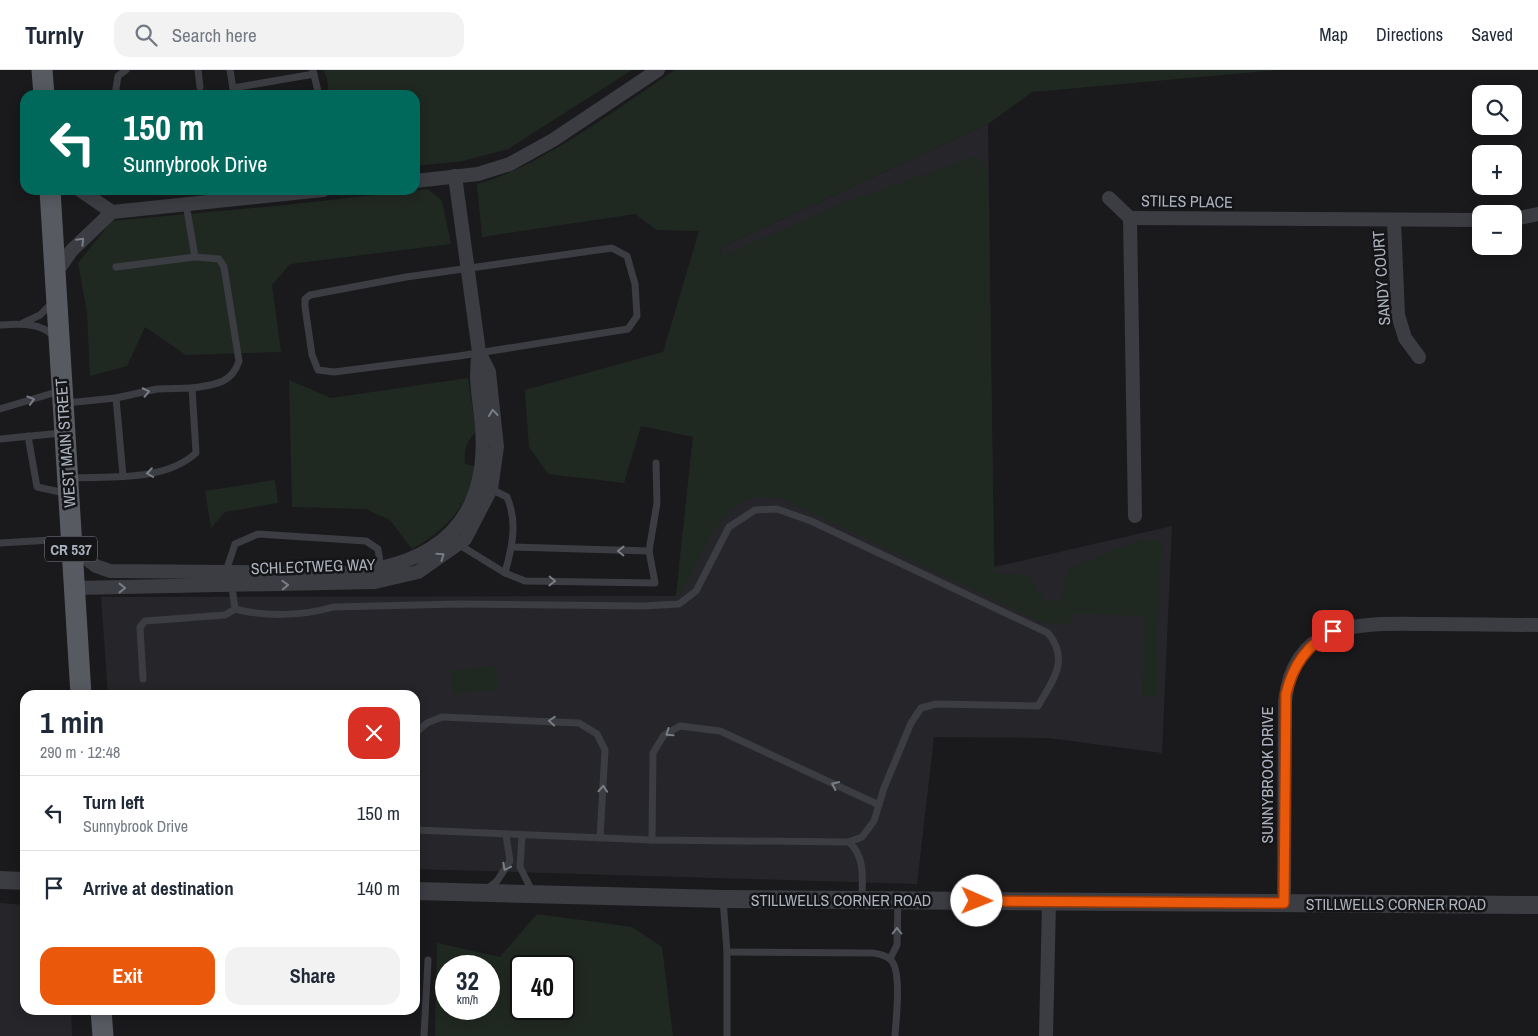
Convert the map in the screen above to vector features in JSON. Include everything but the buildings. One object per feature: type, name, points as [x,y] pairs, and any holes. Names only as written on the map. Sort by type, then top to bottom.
[{"type":"main road","points":[[42,70],[44,90]]},
{"type":"main road","name":"WEST MAIN STREET","points":[[50,195],[81,690]]},
{"type":"main road","points":[[101,1015],[102,1036]]},
{"type":"street","points":[[420,180],[478,174],[510,164],[553,140],[658,70]]},
{"type":"street","name":"SCHLECTWEG WAY","points":[[74,588],[228,587],[418,572],[454,539],[457,528],[476,495],[482,466],[482,428],[475,374],[479,352],[455,176]]},
{"type":"street","points":[[87,195],[112,212]]},
{"type":"street","points":[[55,274],[72,250],[112,212],[186,204],[217,195]]},
{"type":"street","points":[[1109,198],[1130,218]]},
{"type":"street","points":[[1522,217],[1538,214]]},
{"type":"street","name":"STILES PLACE","points":[[1134,516],[1130,218],[1472,220]]},
{"type":"street","name":"SANDY COURT","points":[[1394,221],[1398,315],[1405,338],[1419,357]]},
{"type":"street","name":"SCHLECTWEG WAY","points":[[454,539],[465,539],[491,490],[497,447],[489,372],[479,352]]},
{"type":"street","name":"SCHLECTWEG WAY","points":[[71,543],[96,566],[110,571],[349,573],[382,575]]},
{"type":"street","name":"SUNNYBROOK DRIVE","points":[[1284,903],[1285,701],[1290,677],[1312,645],[1333,631],[1365,624],[1538,625]]},
{"type":"street","points":[[0,880],[20,881]]},
{"type":"street","name":"STILLWELLS CORNER ROAD","points":[[420,891],[723,899],[1538,905]]},
{"type":"street","points":[[1046,1036],[1049,902]]},
{"type":"lane","points":[[116,90],[118,76],[126,70]]},
{"type":"lane","points":[[198,70],[200,87]]},
{"type":"lane","points":[[230,70],[233,90]]},
{"type":"lane","points":[[237,90],[313,72],[318,90]]},
{"type":"lane","points":[[186,204],[195,257]]},
{"type":"lane","points":[[612,248],[627,256],[635,284],[637,316],[628,329],[334,372],[318,370],[312,355],[305,307],[305,299],[310,295],[467,268],[612,248]]},
{"type":"lane","points":[[0,409],[62,397],[116,398],[157,389],[214,385],[229,379],[236,370],[239,361],[224,267],[219,260],[195,257],[116,267]]},
{"type":"lane","points":[[20,324],[40,315],[56,297]]},
{"type":"lane","points":[[0,324],[20,324],[50,332],[58,342]]},
{"type":"lane","points":[[28,436],[37,487],[68,486],[158,472],[183,464],[196,453],[192,388]]},
{"type":"lane","points":[[116,398],[123,476]]},
{"type":"lane","points":[[0,439],[65,433]]},
{"type":"lane","points":[[454,539],[505,573],[525,581],[655,583],[649,551],[657,503],[656,463]]},
{"type":"lane","points":[[491,490],[507,497],[512,509],[512,547],[505,573]]},
{"type":"lane","points":[[143,679],[140,627],[145,621],[225,615],[234,609],[252,613],[315,612],[333,606],[459,604],[643,606],[679,604],[696,590],[729,527],[755,510],[777,509],[811,521],[1048,633],[1057,645],[1060,656],[1054,680],[1038,706],[936,704],[921,708],[911,723],[868,831],[862,837],[849,842],[652,840],[420,830]]},
{"type":"lane","points":[[234,609],[225,572],[235,544],[258,534],[366,541],[378,549],[382,575]]},
{"type":"lane","points":[[0,543],[71,543]]},
{"type":"lane","points":[[512,547],[649,551]]},
{"type":"lane","points":[[420,729],[427,723],[442,717],[579,723],[597,734],[605,750],[600,838]]},
{"type":"lane","points":[[652,840],[653,753],[664,735],[680,726],[720,731],[879,806]]},
{"type":"lane","points":[[484,892],[496,881],[510,861],[506,835]]},
{"type":"lane","points":[[522,836],[520,868],[533,894]]},
{"type":"lane","points":[[849,842],[856,848],[862,862],[862,900]]},
{"type":"lane","points":[[723,899],[727,952],[728,1036]]},
{"type":"lane","points":[[890,959],[897,945],[898,901]]},
{"type":"lane","points":[[727,952],[873,953],[890,959],[894,965],[897,981],[896,1036]]},
{"type":"lane","points":[[424,1036],[428,960]]},
{"type":"shaded area","points":[[323,70],[632,70],[508,149],[463,161],[420,165],[420,90],[328,90],[327,78]]},
{"type":"shaded area","points":[[675,70],[1278,70],[1032,92],[988,124],[722,247],[721,255],[850,200],[978,156],[988,172],[993,573],[1027,575],[1045,600],[1061,601],[1067,569],[1142,539],[1162,542],[1157,630],[1157,697],[1142,697],[1143,616],[1073,613],[1070,624],[1056,625],[1039,621],[780,498],[753,498],[738,505],[726,515],[717,527],[686,584],[676,596],[693,437],[641,426],[624,483],[548,474],[529,447],[525,390],[663,352],[699,231],[657,230],[635,214],[482,237],[477,184],[502,176],[553,150],[605,118]]},
{"type":"shaded area","points":[[988,124],[994,567],[1172,526],[1162,753],[1048,738],[934,737],[917,884],[420,869],[420,690],[108,690],[101,597],[676,596],[693,437],[722,247]]},
{"type":"shaded area","points":[[428,189],[442,201],[451,244],[290,264],[272,285],[281,352],[186,355],[145,327],[127,366],[90,376],[87,312],[78,263],[112,221],[375,195],[420,195],[420,190]]},
{"type":"shaded area","points":[[468,378],[476,432],[466,446],[465,464],[477,467],[462,505],[436,534],[412,549],[390,520],[366,509],[292,507],[289,380],[331,398]]},
{"type":"shaded area","points":[[275,480],[278,503],[225,512],[211,528],[205,491]]},
{"type":"shaded area","points":[[496,666],[498,690],[452,694],[450,670]]},
{"type":"shaded area","points":[[0,903],[20,905],[20,1015],[71,1015],[72,1036],[0,1036]]},
{"type":"shaded area","points":[[537,914],[632,927],[662,947],[673,1036],[435,1036],[435,1020],[500,1020],[500,957]]},
{"type":"shaded area","points":[[437,943],[491,955],[437,955]]},
{"type":"route","points":[[977,901],[1284,903],[1286,694],[1290,677],[1302,656],[1312,645],[1333,631]]}]
